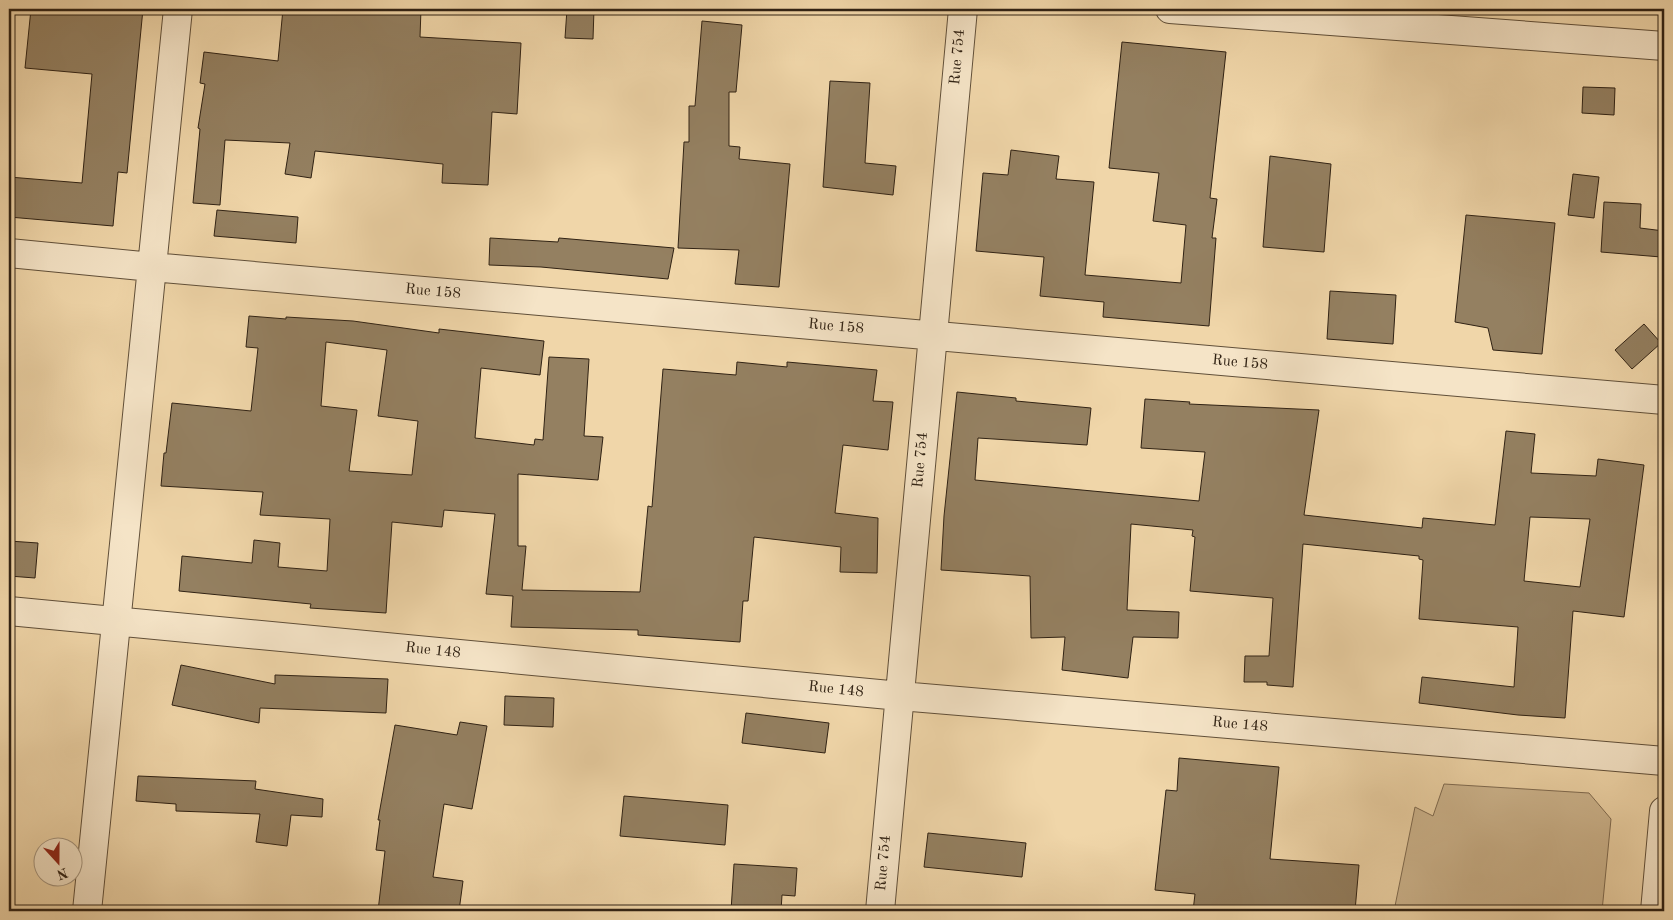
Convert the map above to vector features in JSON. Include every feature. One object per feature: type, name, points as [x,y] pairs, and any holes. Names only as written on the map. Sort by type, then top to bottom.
[{"type":"street","points":[[87,911],[178,9]]},
{"type":"street","name":"Rue 754","points":[[880,911],[963,9]]},
{"type":"street","points":[[1170,9],[1664,46]]},
{"type":"street","name":"Rue 158","points":[[9,253],[1664,400]]},
{"type":"street","name":"Rue 148","points":[[9,611],[900,696],[1664,761]]},
{"type":"street","points":[[1655,911],[1664,811]]},
{"type":"shaded area","points":[[1444,784],[1589,793],[1611,819],[1602,911],[1394,911],[1415,807],[1433,816]]},
{"type":"building","points":[[31,9],[143,9],[127,173],[118,172],[113,226],[9,217],[9,177],[82,183],[92,74],[25,68]]},
{"type":"building","points":[[283,9],[421,9],[420,37],[521,43],[517,114],[492,112],[488,185],[442,183],[443,164],[315,151],[311,178],[285,174],[290,143],[225,140],[220,205],[193,203],[200,129],[198,128],[205,84],[200,83],[204,52],[278,61]]},
{"type":"building","points":[[567,9],[594,9],[593,39],[565,38]]},
{"type":"building","points":[[702,21],[742,25],[736,92],[729,92],[729,146],[740,147],[739,159],[790,164],[779,287],[735,284],[739,250],[678,248],[684,142],[689,142],[689,106],[695,106]]},
{"type":"building","points":[[1122,42],[1226,52],[1210,198],[1217,199],[1212,238],[1216,238],[1209,326],[1103,317],[1104,302],[1040,296],[1044,257],[976,251],[983,173],[1008,175],[1011,150],[1059,156],[1056,179],[1094,182],[1085,275],[1181,283],[1186,225],[1153,221],[1159,173],[1109,168]]},
{"type":"building","points":[[830,81],[870,83],[865,163],[896,166],[893,195],[823,187]]},
{"type":"building","points":[[1583,87],[1615,88],[1614,115],[1582,113]]},
{"type":"building","points":[[1270,156],[1331,164],[1324,252],[1263,247]]},
{"type":"building","points":[[1573,174],[1599,177],[1594,218],[1568,215]]},
{"type":"building","points":[[1604,202],[1641,204],[1640,228],[1664,231],[1661,257],[1601,252]]},
{"type":"building","points":[[217,210],[298,217],[296,243],[214,236]]},
{"type":"building","points":[[1466,215],[1555,223],[1542,354],[1493,350],[1488,328],[1455,322]]},
{"type":"building","points":[[490,238],[558,242],[559,238],[674,248],[668,279],[541,267],[489,265]]},
{"type":"building","points":[[1330,291],[1396,295],[1393,344],[1327,339]]},
{"type":"building","points":[[249,316],[353,321],[439,333],[439,329],[544,341],[540,375],[481,368],[475,438],[534,445],[535,439],[543,440],[549,357],[589,359],[584,436],[603,437],[598,480],[518,474],[518,546],[526,546],[522,590],[640,592],[648,506],[652,507],[663,369],[736,375],[737,362],[787,367],[787,362],[877,370],[873,401],[893,402],[888,450],[843,445],[835,513],[878,518],[877,573],[840,572],[841,547],[754,537],[748,601],[743,601],[740,642],[638,635],[638,630],[511,627],[513,596],[486,594],[495,514],[444,510],[442,527],[392,522],[386,613],[310,608],[311,604],[179,591],[182,556],[252,563],[254,540],[280,543],[278,567],[327,571],[330,519],[260,515],[263,492],[161,486],[172,403],[251,411],[258,348],[246,347]],"holes":[[[326,342],[387,350],[378,416],[418,421],[412,475],[349,471],[357,410],[321,406]]]},
{"type":"building","points":[[1644,324],[1661,343],[1632,369],[1615,350]]},
{"type":"building","points":[[957,392],[1016,398],[1016,401],[1091,408],[1087,445],[978,438],[975,480],[1199,501],[1205,452],[1141,448],[1145,399],[1190,402],[1189,404],[1319,410],[1304,515],[1422,528],[1423,518],[1495,525],[1506,431],[1535,434],[1531,473],[1596,476],[1598,459],[1644,465],[1624,617],[1573,611],[1565,718],[1518,715],[1419,703],[1422,677],[1514,687],[1518,627],[1419,619],[1423,560],[1419,559],[1419,556],[1303,544],[1293,687],[1267,685],[1267,682],[1244,682],[1245,656],[1269,656],[1273,598],[1190,591],[1195,537],[1192,536],[1193,530],[1131,524],[1127,610],[1179,612],[1178,638],[1133,637],[1128,678],[1062,670],[1065,637],[1031,638],[1030,576],[941,570],[944,516]],"holes":[[[1530,517],[1590,519],[1580,587],[1524,581]]]},
{"type":"building","points":[[9,541],[38,543],[35,578],[9,576]]},
{"type":"building","points":[[181,665],[275,684],[275,675],[388,679],[386,713],[260,708],[259,723],[172,705]]},
{"type":"building","points":[[505,696],[554,698],[553,727],[504,725]]},
{"type":"building","points":[[746,713],[829,723],[825,753],[742,743]]},
{"type":"building","points":[[460,722],[487,726],[472,809],[444,804],[433,877],[463,881],[459,911],[378,911],[385,851],[376,850],[380,820],[378,820],[395,725],[457,735]]},
{"type":"building","points":[[1179,758],[1279,767],[1270,859],[1359,865],[1355,911],[1193,911],[1195,894],[1155,890],[1166,790],[1177,791]]},
{"type":"building","points":[[138,776],[256,781],[255,789],[323,799],[322,817],[291,815],[287,846],[256,842],[260,814],[176,811],[176,804],[136,801]]},
{"type":"building","points":[[624,796],[728,805],[725,845],[620,836]]},
{"type":"building","points":[[928,833],[1026,843],[1022,877],[924,867]]},
{"type":"building","points":[[734,864],[797,868],[795,896],[782,895],[781,911],[731,911]]}]
